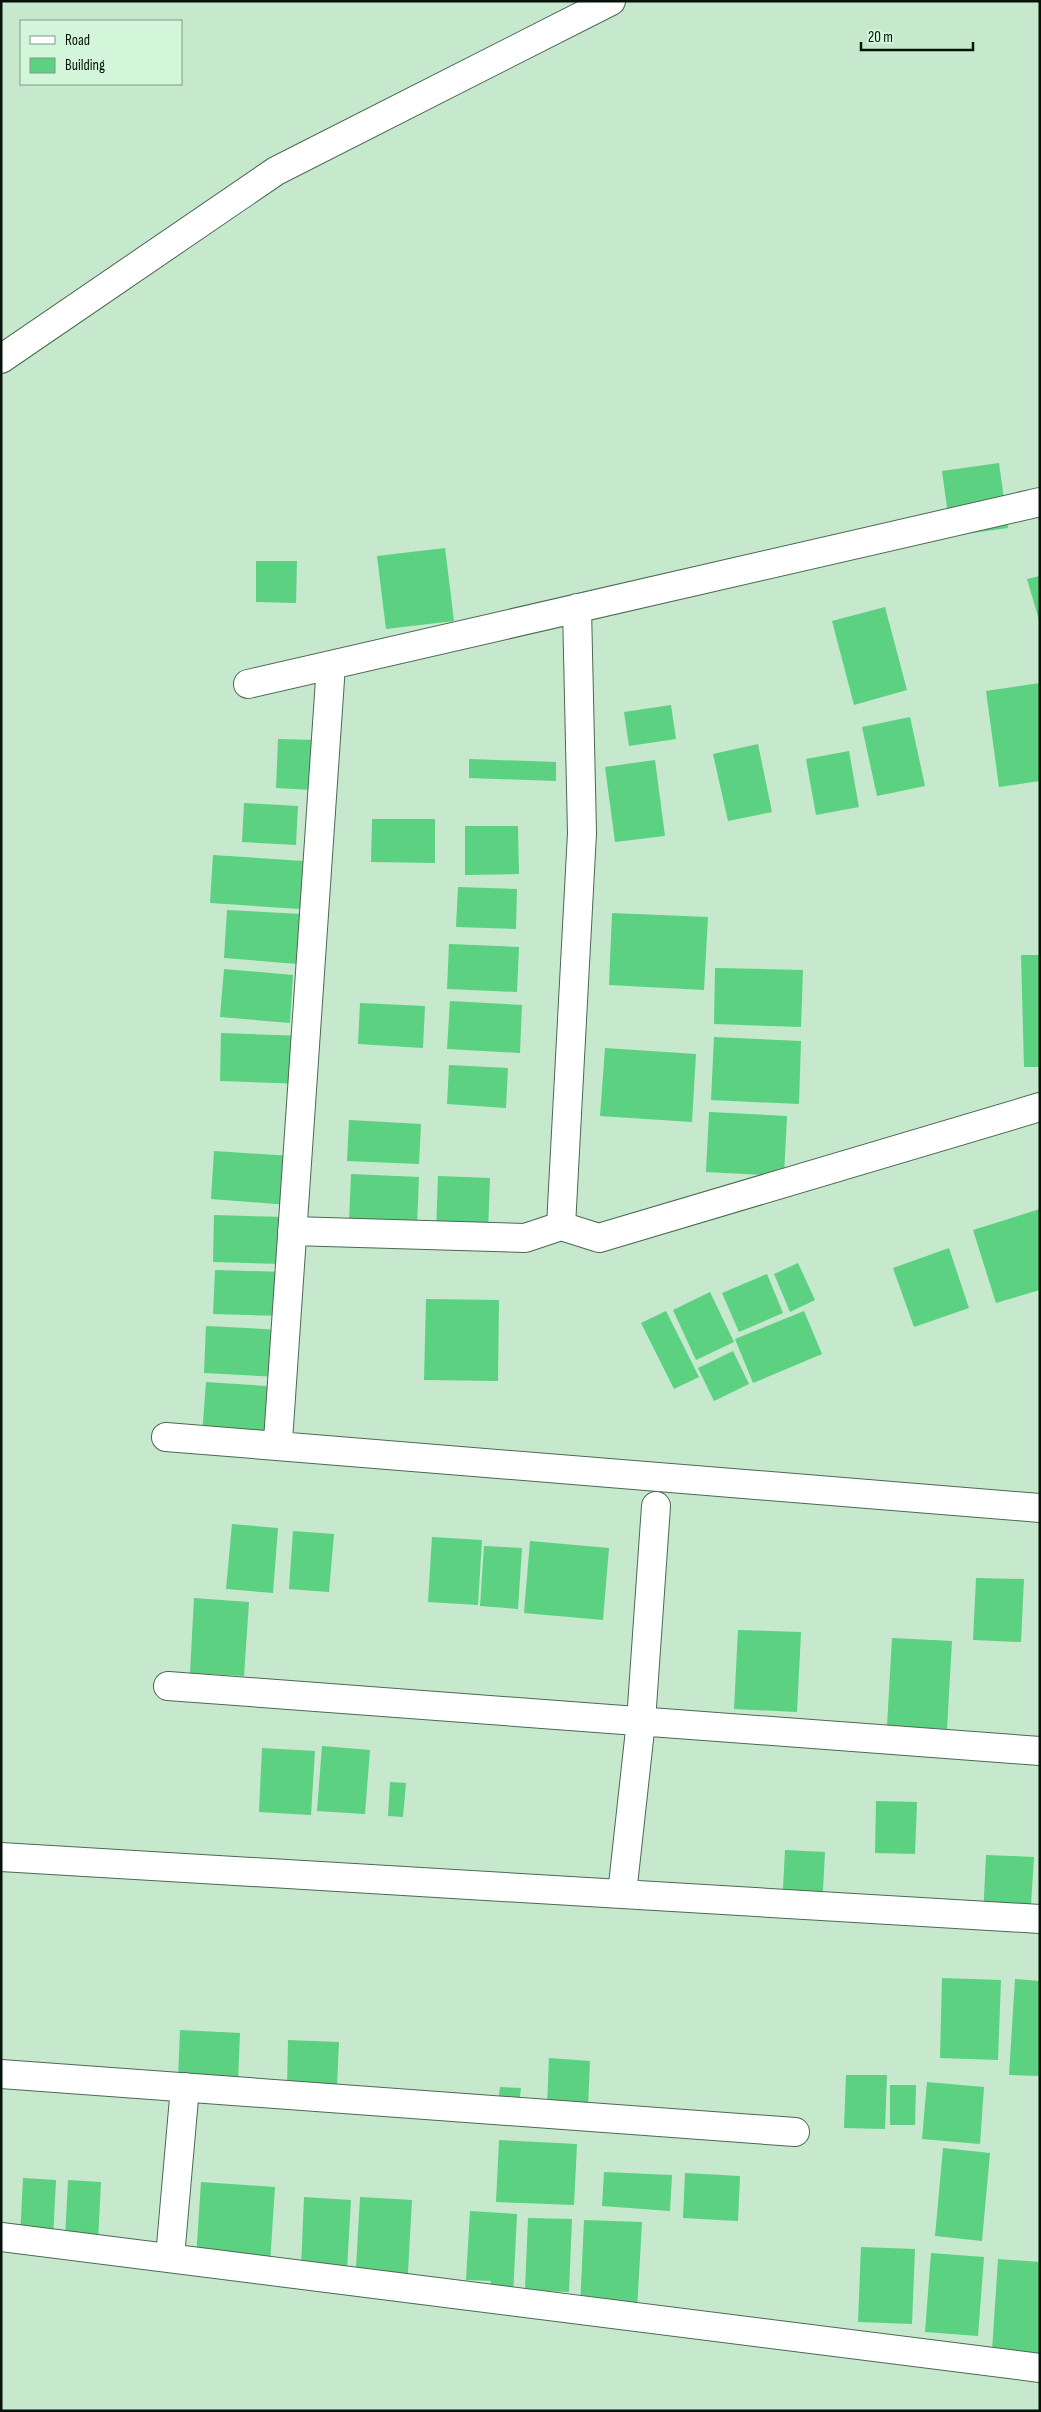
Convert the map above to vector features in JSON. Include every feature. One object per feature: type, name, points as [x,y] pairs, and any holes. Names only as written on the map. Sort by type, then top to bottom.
[{"type":"street","points":[[1,359],[276,171],[611,1]]},
{"type":"street","points":[[248,684],[1040,502]]},
{"type":"street","points":[[561,1226],[582,833],[577,608]]},
{"type":"street","points":[[278,1441],[331,664]]},
{"type":"street","points":[[292,1231],[525,1238],[561,1226],[599,1238],[1040,1107]]},
{"type":"street","points":[[166,1437],[1040,1508]]},
{"type":"street","points":[[622,1894],[641,1721],[656,1506]]},
{"type":"street","points":[[168,1686],[1040,1752]]},
{"type":"street","points":[[1,1858],[1040,1919]]},
{"type":"street","points":[[1,2074],[795,2132]]},
{"type":"street","points":[[170,2257],[185,2088]]},
{"type":"street","points":[[1,2237],[1040,2368]]},
{"type":"building","points":[[999,463],[1008,528],[951,536],[942,471]]},
{"type":"building","points":[[445,548],[454,621],[386,629],[377,556]]},
{"type":"building","points":[[256,561],[297,561],[296,603],[256,602]]},
{"type":"building","points":[[1040,576],[1040,620],[1039,620],[1027,579]]},
{"type":"building","points":[[885,607],[907,690],[854,705],[832,621]]},
{"type":"building","points":[[1040,683],[1040,781],[999,787],[986,691]]},
{"type":"building","points":[[671,705],[676,739],[629,746],[624,712]]},
{"type":"building","points":[[910,717],[925,786],[877,796],[862,727]]},
{"type":"building","points":[[278,739],[315,740],[313,790],[276,788]]},
{"type":"building","points":[[758,744],[772,812],[728,821],[713,754]]},
{"type":"building","points":[[849,751],[859,807],[816,815],[806,759]]},
{"type":"building","points":[[469,759],[556,762],[556,781],[469,778]]},
{"type":"building","points":[[655,760],[665,836],[615,842],[605,767]]},
{"type":"building","points":[[244,803],[298,806],[296,845],[242,842]]},
{"type":"building","points":[[372,819],[435,819],[435,863],[371,862]]},
{"type":"building","points":[[465,826],[518,826],[519,874],[465,875]]},
{"type":"building","points":[[213,855],[303,861],[300,909],[210,903]]},
{"type":"building","points":[[458,887],[517,889],[516,929],[456,927]]},
{"type":"building","points":[[227,910],[302,914],[298,964],[224,958]]},
{"type":"building","points":[[612,913],[708,917],[704,990],[609,985]]},
{"type":"building","points":[[449,944],[519,947],[517,992],[447,989]]},
{"type":"building","points":[[1021,955],[1040,955],[1040,1067],[1024,1067]]},
{"type":"building","points":[[715,968],[803,970],[801,1027],[714,1024]]},
{"type":"building","points":[[224,969],[293,975],[290,1023],[220,1017]]},
{"type":"building","points":[[450,1001],[522,1005],[520,1053],[447,1049]]},
{"type":"building","points":[[360,1003],[425,1006],[423,1048],[358,1044]]},
{"type":"building","points":[[221,1033],[305,1036],[303,1084],[220,1081]]},
{"type":"building","points":[[714,1037],[801,1041],[799,1104],[711,1100]]},
{"type":"building","points":[[605,1048],[696,1054],[692,1122],[600,1116]]},
{"type":"building","points":[[449,1065],[508,1068],[506,1108],[447,1104]]},
{"type":"building","points":[[709,1112],[787,1116],[784,1176],[706,1172]]},
{"type":"building","points":[[349,1120],[421,1124],[419,1164],[347,1161]]},
{"type":"building","points":[[214,1151],[291,1156],[288,1205],[211,1199]]},
{"type":"building","points":[[351,1174],[419,1177],[417,1225],[349,1222]]},
{"type":"building","points":[[438,1176],[490,1178],[488,1233],[436,1232]]},
{"type":"building","points":[[1040,1209],[1040,1290],[996,1303],[973,1230]]},
{"type":"building","points":[[214,1215],[285,1217],[283,1264],[213,1262]]},
{"type":"building","points":[[949,1248],[969,1308],[914,1327],[893,1268]]},
{"type":"building","points":[[798,1263],[815,1300],[790,1312],[774,1274]]},
{"type":"building","points":[[215,1270],[286,1272],[285,1316],[213,1314]]},
{"type":"building","points":[[767,1274],[783,1313],[739,1332],[722,1293]]},
{"type":"building","points":[[710,1292],[734,1342],[696,1360],[673,1310]]},
{"type":"building","points":[[426,1299],[499,1300],[498,1381],[424,1380]]},
{"type":"building","points":[[666,1311],[699,1377],[674,1389],[641,1323]]},
{"type":"building","points":[[804,1311],[822,1354],[753,1383],[735,1339]]},
{"type":"building","points":[[206,1326],[283,1330],[280,1377],[204,1373]]},
{"type":"building","points":[[733,1351],[749,1384],[714,1401],[698,1368]]},
{"type":"building","points":[[206,1382],[281,1387],[278,1441],[202,1436]]},
{"type":"building","points":[[232,1524],[278,1528],[273,1593],[226,1589]]},
{"type":"building","points":[[293,1531],[334,1534],[329,1592],[289,1589]]},
{"type":"building","points":[[432,1537],[482,1540],[478,1605],[428,1602]]},
{"type":"building","points":[[530,1541],[609,1548],[603,1620],[524,1613]]},
{"type":"building","points":[[484,1546],[522,1548],[518,1609],[480,1606]]},
{"type":"building","points":[[976,1578],[1024,1579],[1021,1642],[973,1640]]},
{"type":"building","points":[[194,1598],[249,1602],[244,1676],[190,1673]]},
{"type":"building","points":[[738,1630],[801,1632],[797,1712],[734,1709]]},
{"type":"building","points":[[892,1638],[952,1641],[947,1729],[887,1726]]},
{"type":"building","points":[[322,1746],[370,1750],[365,1814],[317,1811]]},
{"type":"building","points":[[262,1748],[315,1751],[311,1815],[259,1812]]},
{"type":"building","points":[[390,1782],[406,1783],[403,1817],[388,1816]]},
{"type":"building","points":[[876,1801],[917,1802],[915,1854],[875,1853]]},
{"type":"building","points":[[785,1850],[825,1852],[822,1909],[782,1907]]},
{"type":"building","points":[[986,1855],[1034,1857],[1030,1921],[983,1918]]},
{"type":"building","points":[[942,1978],[1001,1980],[998,2060],[940,2058]]},
{"type":"building","points":[[1015,1979],[1040,1981],[1040,2076],[1009,2075]]},
{"type":"building","points":[[180,2030],[240,2033],[238,2082],[178,2079]]},
{"type":"building","points":[[288,2040],[339,2042],[337,2086],[287,2085]]},
{"type":"building","points":[[549,2058],[590,2061],[588,2107],[547,2105]]},
{"type":"building","points":[[846,2075],[887,2075],[885,2129],[844,2128]]},
{"type":"building","points":[[927,2082],[984,2087],[980,2144],[922,2139]]},
{"type":"building","points":[[890,2085],[916,2085],[915,2125],[890,2125]]},
{"type":"building","points":[[500,2087],[521,2088],[519,2104],[498,2102]]},
{"type":"building","points":[[499,2140],[577,2144],[574,2205],[496,2202]]},
{"type":"building","points":[[943,2148],[990,2153],[982,2241],[935,2236]]},
{"type":"building","points":[[604,2172],[672,2175],[670,2211],[602,2206]]},
{"type":"building","points":[[685,2173],[740,2176],[738,2221],[683,2218]]},
{"type":"building","points":[[23,2178],[56,2180],[53,2239],[20,2238]]},
{"type":"building","points":[[68,2180],[101,2182],[98,2241],[65,2239]]},
{"type":"building","points":[[201,2182],[275,2187],[269,2278],[195,2274]]},
{"type":"building","points":[[304,2197],[351,2200],[347,2270],[301,2268]]},
{"type":"building","points":[[360,2197],[412,2200],[407,2290],[355,2286]]},
{"type":"building","points":[[470,2211],[517,2214],[513,2297],[490,2296],[491,2281],[466,2280]]},
{"type":"building","points":[[528,2218],[572,2219],[569,2292],[525,2290]]},
{"type":"building","points":[[584,2220],[642,2222],[637,2311],[580,2308]]},
{"type":"building","points":[[861,2247],[915,2249],[912,2324],[858,2322]]},
{"type":"building","points":[[931,2253],[984,2257],[978,2336],[925,2332]]},
{"type":"building","points":[[998,2259],[1040,2262],[1040,2354],[992,2351]]}]
